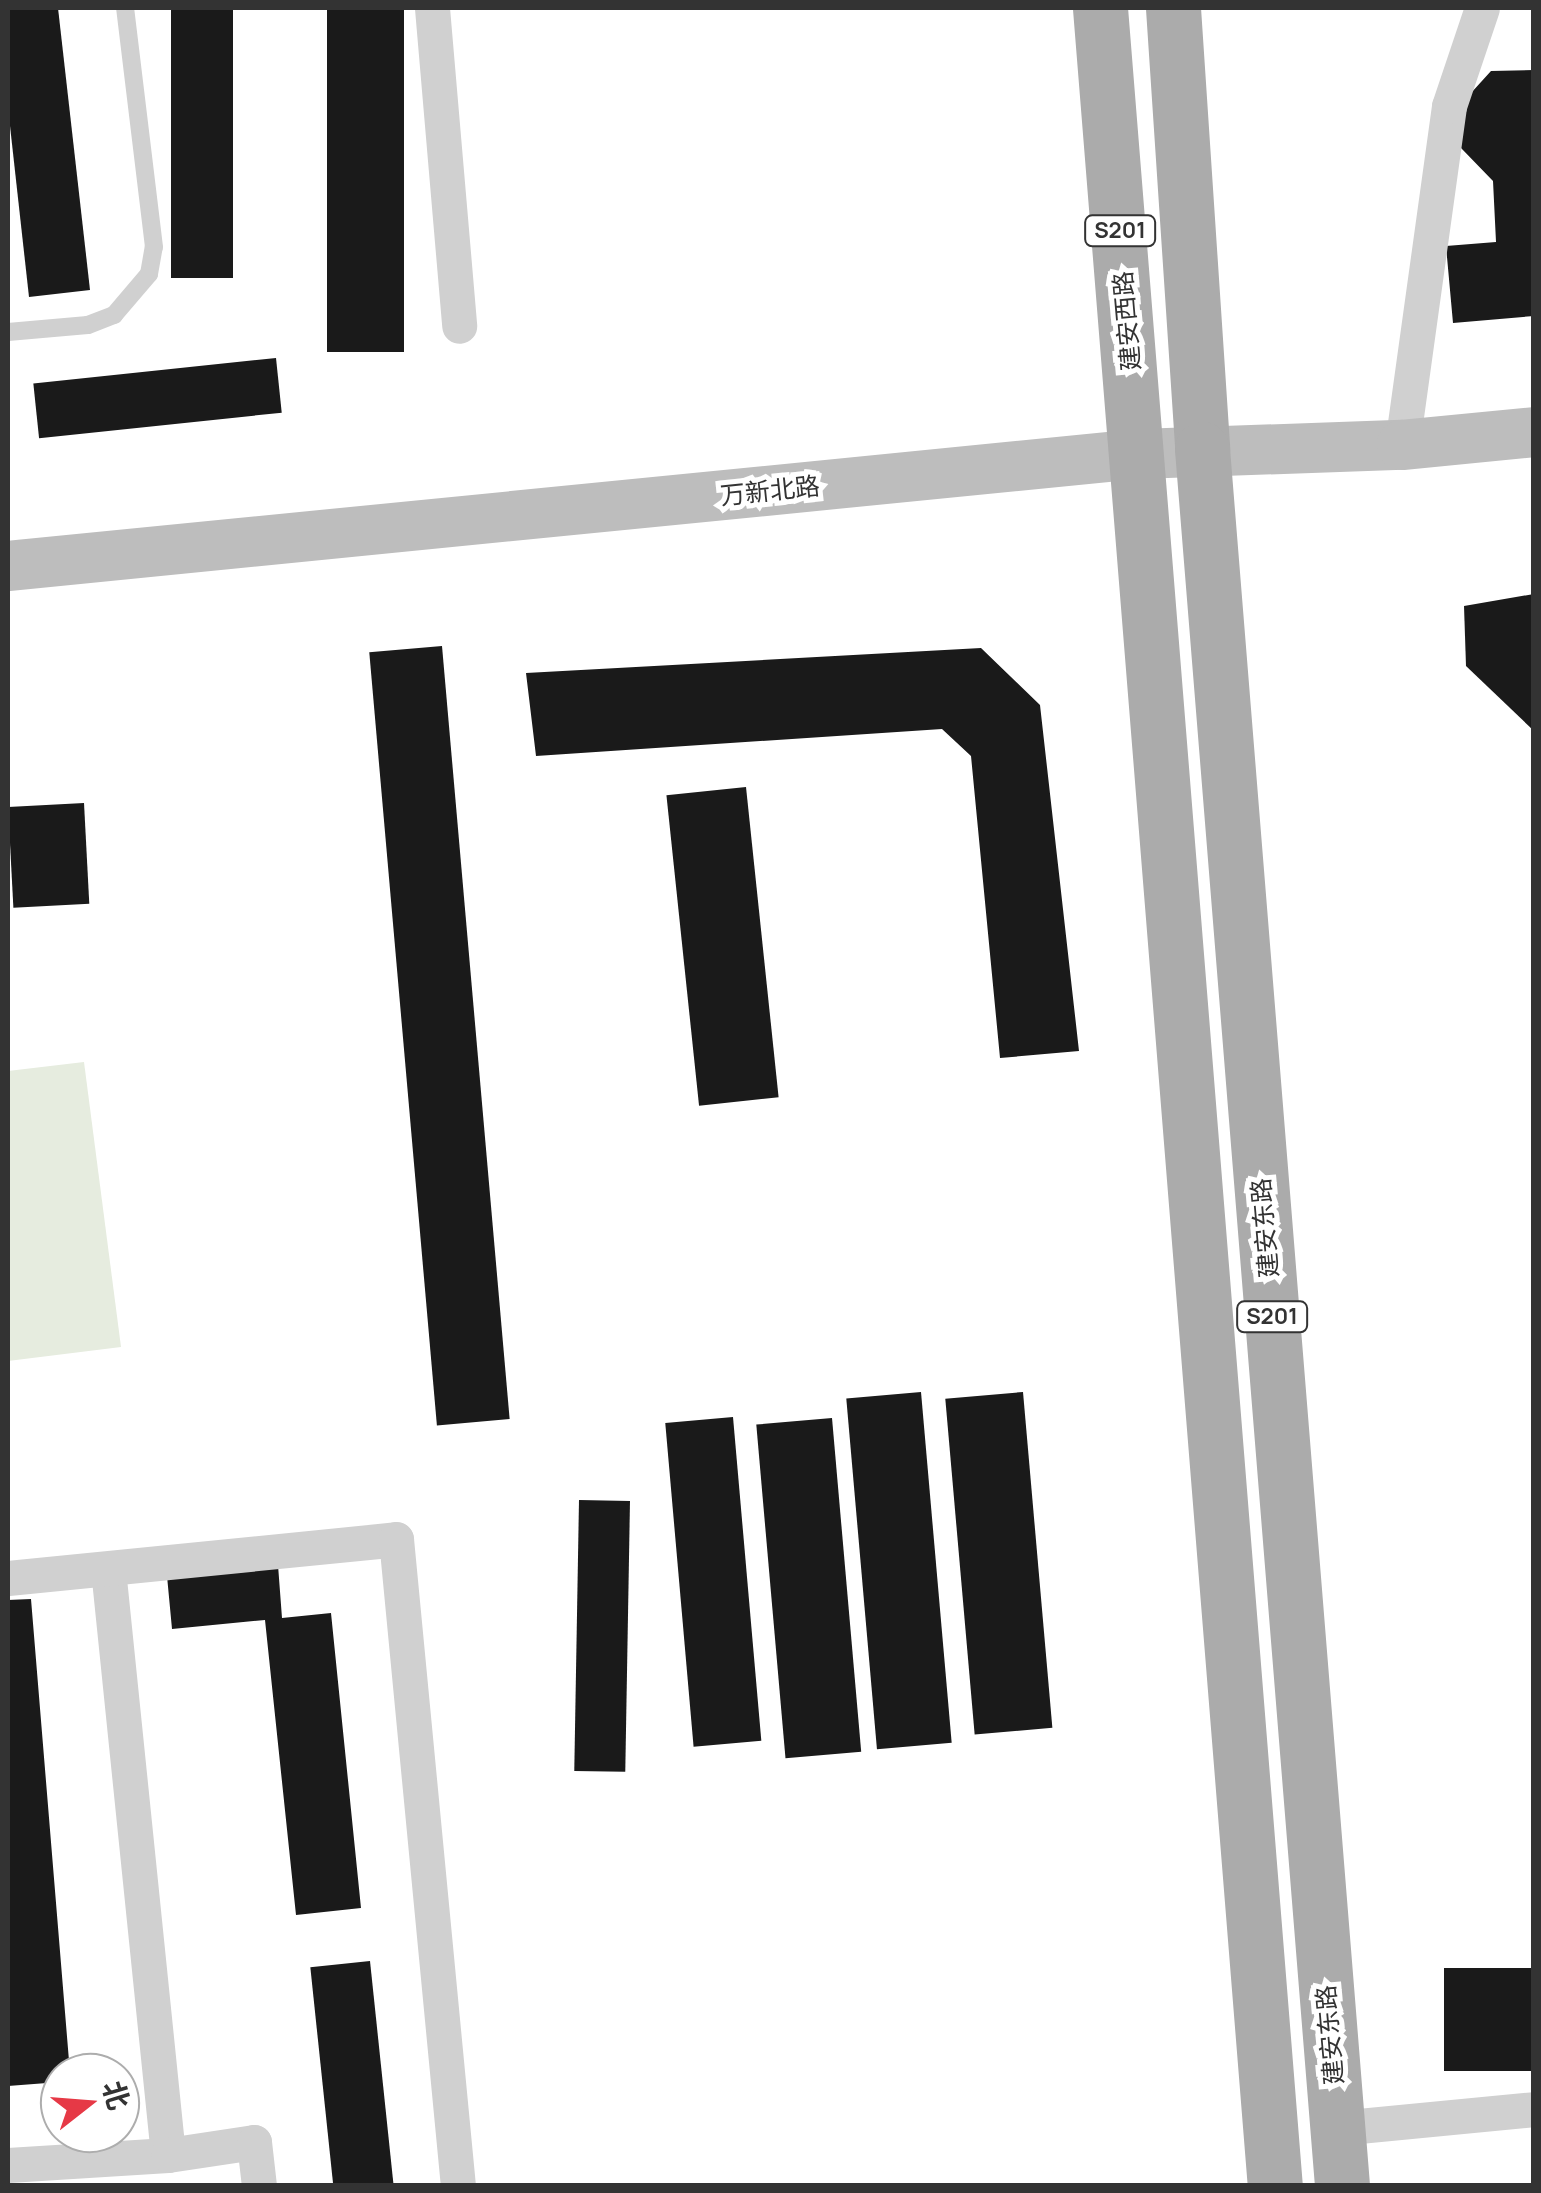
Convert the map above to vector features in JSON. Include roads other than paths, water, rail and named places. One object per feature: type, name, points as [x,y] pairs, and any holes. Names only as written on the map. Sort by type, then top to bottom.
[{"type":"main road","name":"建安西路","points":[[1100,8],[1139,454]]},
{"type":"main road","name":"S201","points":[[1174,8],[1202,449]]},
{"type":"main road","name":"万新北路","points":[[8,566],[1139,454],[1402,445],[1534,432]]},
{"type":"main road","name":"建安东路","points":[[1202,449],[1342,2186]]},
{"type":"main road","name":"S201","points":[[1139,454],[1275,2186]]},
{"type":"street","points":[[432,8],[459,326]]},
{"type":"street","points":[[1402,445],[1449,106],[1482,8]]},
{"type":"street","points":[[8,1578],[396,1539],[458,2186]]},
{"type":"street","points":[[108,1569],[168,2155]]},
{"type":"street","points":[[1338,2128],[1534,2108]]},
{"type":"street","points":[[8,2164],[168,2155],[254,2142],[259,2186]]},
{"type":"lane","points":[[8,332],[88,325],[114,315],[149,274],[154,247],[125,8]]}]
